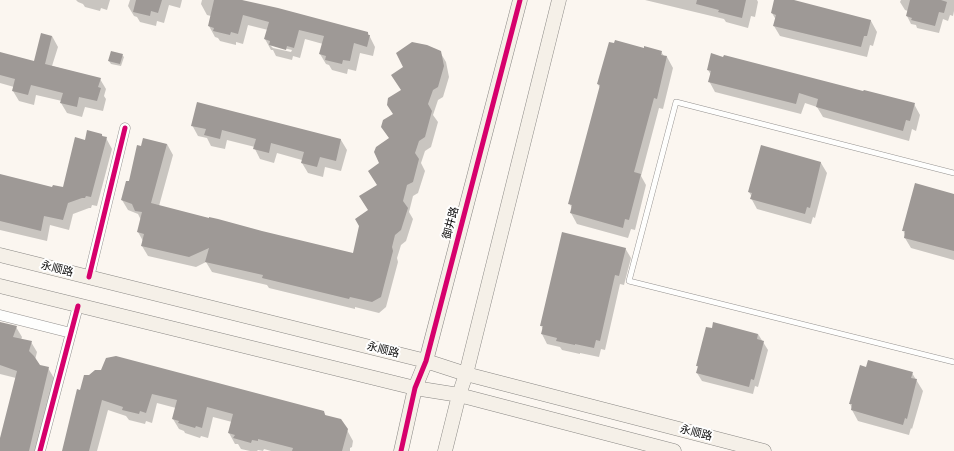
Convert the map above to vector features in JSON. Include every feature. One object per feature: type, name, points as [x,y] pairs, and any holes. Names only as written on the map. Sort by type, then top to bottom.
[{"type":"main road","name":"御井路","points":[[401,451],[415,388],[426,361],[520,0]]},
{"type":"main road","points":[[445,451],[459,395],[466,374],[559,0]]},
{"type":"main road","name":"永顺路","points":[[0,255],[426,361],[466,374],[764,451]]},
{"type":"main road","name":"永顺路","points":[[0,286],[415,388],[459,395],[674,451]]},
{"type":"street","points":[[89,278],[125,128]]},
{"type":"street","points":[[40,451],[78,306]]},
{"type":"street","points":[[0,315],[72,333]]},
{"type":"lane","points":[[954,173],[676,102],[629,281],[954,362]]},
{"type":"building","points":[[136,0],[162,0],[158,13],[151,11],[150,16],[133,12]]},
{"type":"building","points":[[214,0],[242,0],[368,32],[368,35],[370,35],[367,47],[354,43],[350,61],[343,60],[342,64],[325,60],[326,56],[319,54],[324,36],[299,30],[294,48],[287,46],[286,50],[269,45],[270,41],[264,39],[269,22],[243,15],[238,34],[231,32],[230,35],[213,31],[214,28],[208,26]]},
{"type":"building","points":[[697,0],[746,0],[742,18],[718,12],[719,10],[696,4]]},
{"type":"building","points":[[774,0],[794,0],[871,20],[867,36],[864,36],[861,47],[773,26],[776,15],[771,13]]},
{"type":"building","points":[[910,0],[941,0],[947,2],[944,13],[939,12],[935,26],[911,20],[912,18],[906,16]]},
{"type":"building","points":[[41,33],[52,36],[45,64],[101,78],[98,87],[101,88],[97,101],[79,97],[77,107],[60,103],[63,93],[31,85],[28,95],[12,91],[15,79],[0,75],[0,52],[34,61]]},
{"type":"building","points":[[615,40],[662,51],[661,55],[667,56],[657,99],[654,98],[634,172],[641,174],[629,220],[625,219],[623,228],[570,213],[572,205],[568,204],[600,85],[597,84],[609,42],[614,43]]},
{"type":"building","points":[[412,42],[427,45],[441,51],[444,66],[438,87],[433,90],[428,104],[432,111],[425,137],[419,141],[415,153],[419,159],[413,182],[407,185],[403,201],[408,208],[401,230],[395,235],[392,247],[393,251],[381,297],[372,302],[350,297],[349,299],[262,278],[263,275],[205,262],[209,248],[189,257],[141,246],[144,234],[137,232],[142,212],[135,211],[132,204],[121,200],[126,181],[129,181],[137,145],[141,146],[143,138],[167,144],[151,203],[353,253],[359,226],[355,219],[368,210],[359,196],[377,185],[368,171],[379,163],[374,152],[376,147],[389,138],[381,127],[383,120],[393,114],[387,105],[388,98],[401,90],[391,75],[403,67],[396,53]]},
{"type":"building","points":[[111,51],[123,54],[120,64],[108,61]]},
{"type":"building","points":[[711,53],[915,103],[910,121],[906,120],[903,131],[816,107],[818,99],[799,93],[796,104],[708,82],[711,71],[707,70]]},
{"type":"building","points":[[197,102],[341,139],[336,161],[320,157],[317,167],[301,163],[304,152],[271,143],[269,153],[253,149],[256,139],[222,130],[220,139],[204,135],[206,129],[191,126]]},
{"type":"building","points":[[87,130],[107,137],[91,197],[86,196],[85,198],[68,203],[63,220],[44,216],[41,231],[0,221],[0,174],[52,187],[53,185],[63,187],[75,137],[85,140]]},
{"type":"building","points":[[761,145],[821,162],[810,208],[807,207],[805,214],[750,199],[752,193],[748,192]]},
{"type":"building","points":[[915,183],[954,194],[954,251],[904,238],[905,231],[902,231]]},
{"type":"building","points":[[562,232],[626,248],[619,276],[615,275],[600,341],[596,340],[594,348],[556,341],[557,338],[541,334],[543,326],[540,326]]},
{"type":"building","points":[[0,322],[17,326],[13,337],[32,341],[29,351],[40,365],[49,367],[29,451],[0,451],[0,438],[17,371],[0,365]]},
{"type":"building","points":[[713,322],[758,334],[757,339],[764,341],[754,380],[751,379],[749,387],[696,373],[698,366],[696,366],[706,327],[712,328]]},
{"type":"building","points":[[116,356],[324,411],[325,415],[341,419],[348,429],[342,451],[292,451],[293,448],[258,439],[258,441],[252,440],[251,443],[233,438],[235,435],[228,433],[233,414],[207,407],[202,428],[196,426],[195,428],[178,423],[179,421],[172,419],[177,400],[152,394],[146,413],[140,411],[139,414],[122,410],[123,407],[102,400],[89,451],[62,451],[77,389],[80,390],[84,375],[89,375],[95,370],[101,370],[106,358]]},
{"type":"building","points":[[868,360],[913,372],[911,378],[917,379],[907,419],[905,418],[903,425],[851,410],[852,404],[849,404],[860,365],[866,367]]},
{"type":"cycle path","points":[[401,451],[415,388],[426,361],[520,0]]},
{"type":"cycle path","points":[[89,277],[125,128]]},
{"type":"cycle path","points":[[40,451],[78,306]]}]
